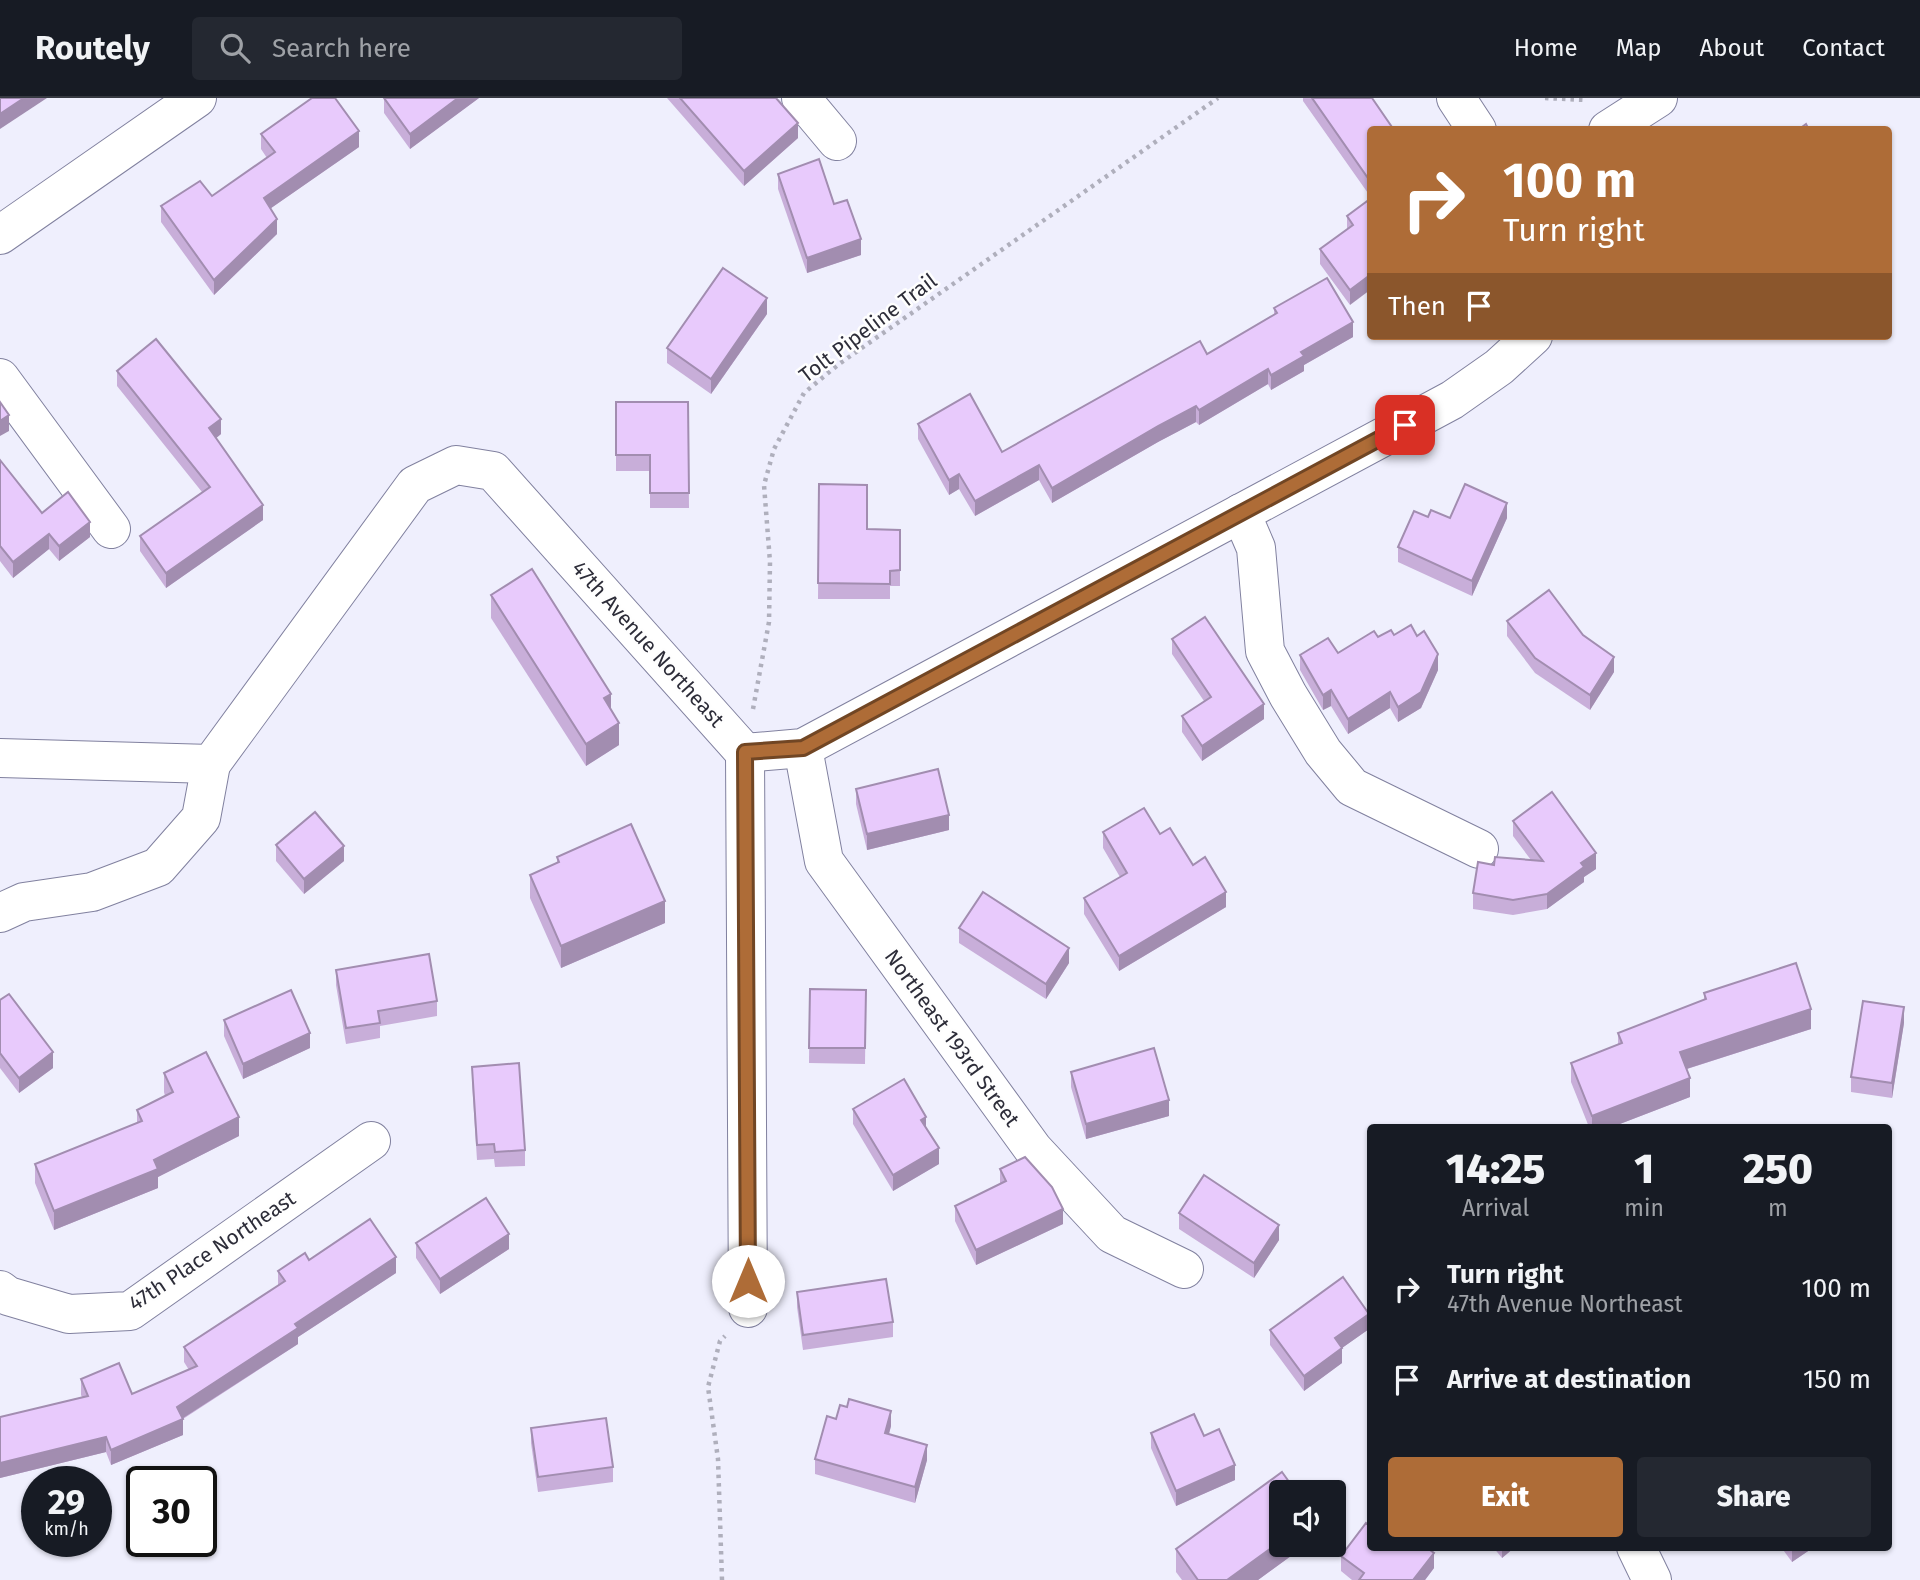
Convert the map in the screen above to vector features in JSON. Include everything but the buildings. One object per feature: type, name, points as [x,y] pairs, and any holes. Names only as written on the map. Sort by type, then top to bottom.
[{"type":"street","points":[[0,235],[197,98]]},
{"type":"street","points":[[801,98],[837,141]]},
{"type":"street","points":[[1455,98],[1474,126]]},
{"type":"street","points":[[1614,126],[1658,98]]},
{"type":"street","points":[[748,1308],[745,752],[803,748],[1452,400],[1499,368],[1529,340]]},
{"type":"street","points":[[0,378],[111,529]]},
{"type":"street","name":"47th Avenue Northeast","points":[[211,765],[415,485],[456,465],[494,471],[745,752]]},
{"type":"street","points":[[1241,513],[1256,548],[1265,651],[1323,752],[1352,787],[1479,849]]},
{"type":"street","name":"Northeast 193rd Street","points":[[803,748],[824,861],[1032,1149],[1112,1234],[1184,1269]]},
{"type":"street","points":[[0,758],[211,765],[201,818],[158,867],[92,892],[24,902],[0,913]]},
{"type":"street","name":"47th Place Northeast","points":[[0,1290],[8,1296],[69,1314],[130,1311],[371,1141]]},
{"type":"street","points":[[1638,1551],[1652,1580]]},
{"type":"path","name":"Tolt Pipeline Trail","points":[[745,752],[769,622],[769,562],[764,485],[774,449],[804,393],[839,364],[1219,98]]},
{"type":"path","points":[[1545,98],[1580,102],[1590,98]]},
{"type":"path","points":[[722,1580],[718,1459],[708,1388],[720,1341],[748,1308]]},
{"type":"route","points":[[748,1281],[745,752],[803,748],[1405,425]]}]
